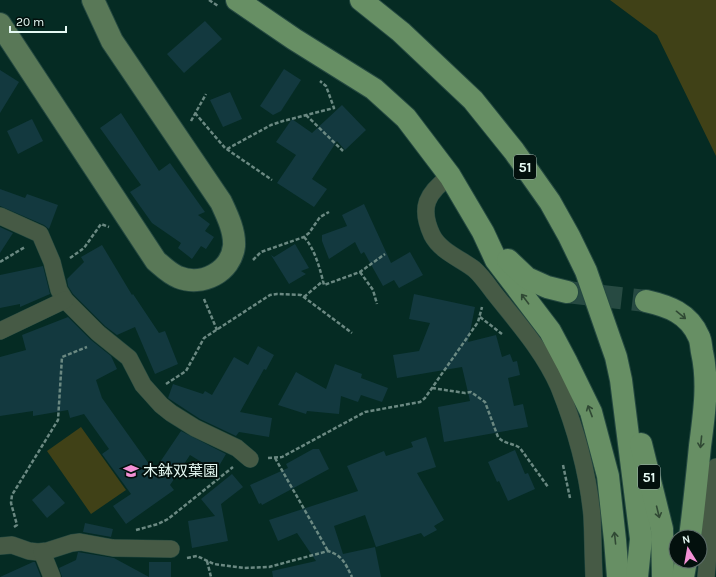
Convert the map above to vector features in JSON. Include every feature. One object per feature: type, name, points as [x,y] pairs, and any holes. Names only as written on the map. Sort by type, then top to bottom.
[{"type":"main road","points":[[237,0],[294,39],[374,89],[406,118],[450,176],[484,232],[496,260],[550,331],[591,412],[608,476],[618,577]]},
{"type":"main road","name":"51","points":[[361,0],[401,32],[472,100],[514,151],[550,202],[586,271],[616,357],[621,380],[641,539],[637,577]]},
{"type":"main road","points":[[484,232],[503,255],[527,278],[547,287],[567,292]]},
{"type":"main road","points":[[646,301],[664,305],[680,313],[692,325],[699,337],[710,412],[691,529]]},
{"type":"main road","name":"51","points":[[621,380],[633,413],[662,529],[663,577]]},
{"type":"street","points":[[0,24],[156,261],[168,272],[179,278],[196,280],[218,274],[226,266],[232,253],[234,238],[221,202],[112,41],[93,0]]},
{"type":"street","points":[[450,176],[430,194],[427,200],[426,212],[430,228],[435,241],[478,273],[535,346],[559,387],[575,433],[583,464],[592,516],[594,577]]},
{"type":"street","points":[[0,216],[40,234],[53,265],[59,290],[65,300],[106,339],[129,358],[143,385],[159,403],[171,413],[195,428],[237,448],[250,459]]},
{"type":"street","points":[[0,331],[65,300]]},
{"type":"street","points":[[706,577],[716,467]]},
{"type":"street","points":[[0,546],[12,545],[29,551],[42,552],[80,542],[113,548],[171,549]]},
{"type":"street","points":[[42,552],[52,577]]},
{"type":"path","points":[[227,149],[283,121],[334,108],[326,86],[318,79]]},
{"type":"path","points":[[176,137],[185,131],[206,94]]},
{"type":"path","points":[[195,113],[227,149],[272,180]]},
{"type":"path","points":[[306,115],[343,150]]},
{"type":"path","points":[[250,262],[261,252],[304,237],[309,233],[320,217],[329,212]]},
{"type":"path","points":[[53,265],[78,254],[101,224],[124,232],[134,227]]},
{"type":"path","points":[[0,262],[41,237]]},
{"type":"path","points":[[304,237],[308,242],[321,270],[324,285],[360,272],[385,254]]},
{"type":"path","points":[[360,272],[373,290],[377,304]]},
{"type":"path","points":[[196,280],[217,330]]},
{"type":"path","points":[[304,297],[323,280]]},
{"type":"path","points":[[159,403],[167,383],[186,371],[204,338],[270,296],[277,294],[301,294],[352,333]]},
{"type":"path","points":[[135,534],[134,532],[136,529],[158,524],[168,519],[236,465],[250,459],[282,457],[365,412],[420,402],[425,398],[478,322],[482,307]]},
{"type":"path","points":[[480,317],[504,335]]},
{"type":"path","points":[[11,528],[17,525],[11,503],[12,495],[58,420],[62,357],[106,339]]},
{"type":"path","points":[[432,388],[465,393],[471,392],[486,402],[498,437],[501,441],[520,448],[548,487]]},
{"type":"path","points":[[275,458],[328,551]]},
{"type":"path","points":[[563,464],[571,502]]},
{"type":"path","points":[[171,549],[181,558],[197,556],[214,564],[244,568],[269,567],[328,551],[336,554],[343,560],[352,577]]},
{"type":"path","points":[[207,560],[211,577]]},
{"type":"shaded area","points":[[610,0],[716,0],[716,156],[657,35]]},
{"type":"shaded area","points":[[81,427],[126,490],[91,514],[47,451]]},
{"type":"building","points":[[205,21],[222,39],[184,73],[167,54]]},
{"type":"building","points":[[284,69],[301,80],[281,111],[273,115],[260,106]]},
{"type":"building","points":[[0,70],[19,82],[0,113]]},
{"type":"building","points":[[230,92],[242,119],[223,127],[210,100]]},
{"type":"building","points":[[342,105],[366,130],[345,150],[337,141],[312,179],[327,189],[314,207],[277,183],[296,155],[276,142],[292,119],[312,133]]},
{"type":"building","points":[[121,113],[159,171],[170,163],[205,212],[198,215],[210,224],[205,231],[214,237],[206,249],[201,246],[192,259],[178,248],[181,243],[152,223],[130,192],[141,185],[100,128]]},
{"type":"building","points":[[32,119],[43,141],[18,154],[7,131]]},
{"type":"building","points":[[0,189],[25,198],[27,194],[58,205],[49,229],[44,225],[0,206]]},
{"type":"building","points":[[364,204],[391,263],[410,252],[423,275],[399,288],[394,280],[383,286],[364,252],[361,254],[355,242],[329,259],[322,241],[322,235],[347,226],[342,215]]},
{"type":"building","points":[[0,227],[13,233],[0,253]]},
{"type":"building","points":[[295,244],[309,268],[301,271],[306,274],[289,284],[271,255],[274,257]]},
{"type":"building","points":[[102,245],[132,295],[133,294],[159,333],[165,331],[178,364],[155,374],[135,327],[117,335],[105,326],[73,294],[68,286],[67,279],[84,262],[81,257]]},
{"type":"building","points":[[43,266],[50,294],[20,307],[20,304],[0,308],[0,275]]},
{"type":"building","points":[[414,294],[475,307],[468,342],[496,335],[502,357],[510,354],[513,362],[517,361],[520,375],[508,378],[514,406],[523,404],[528,427],[444,442],[438,407],[470,401],[462,367],[397,378],[393,355],[419,351],[430,323],[409,319]]},
{"type":"building","points":[[68,317],[91,340],[111,356],[117,369],[96,380],[102,398],[154,471],[181,431],[226,454],[216,471],[190,455],[170,485],[174,490],[126,524],[113,506],[131,494],[102,454],[109,449],[84,414],[70,418],[68,410],[33,416],[33,411],[0,416],[0,357],[26,350],[22,335]]},
{"type":"building","points":[[258,346],[274,355],[266,370],[264,369],[240,412],[272,418],[269,437],[239,432],[236,436],[200,419],[168,398],[173,384],[203,394],[205,391],[212,395],[234,357],[248,365]]},
{"type":"building","points":[[335,364],[362,374],[361,378],[388,388],[382,402],[361,395],[358,402],[341,396],[339,414],[307,411],[306,414],[278,405],[296,372],[326,389]]},
{"type":"building","points":[[426,437],[436,467],[417,473],[444,520],[434,526],[437,530],[424,537],[421,533],[376,547],[365,515],[334,526],[343,554],[375,547],[381,577],[273,577],[272,571],[316,561],[297,533],[278,541],[269,520],[358,491],[347,466],[384,451],[386,456],[413,447],[411,442]]},
{"type":"building","points":[[313,449],[319,449],[329,469],[262,505],[261,503],[259,504],[250,485],[288,468],[286,464]]},
{"type":"building","points":[[515,450],[525,474],[528,473],[535,489],[508,501],[488,462]]},
{"type":"building","points":[[232,474],[243,487],[221,504],[228,541],[192,548],[188,521],[215,516],[201,499]]},
{"type":"building","points":[[49,485],[65,503],[47,518],[32,500]]},
{"type":"building","points":[[85,523],[113,529],[111,537],[83,532]]},
{"type":"building","points":[[78,552],[114,558],[149,577],[62,577],[59,568],[76,560]]},
{"type":"building","points":[[35,562],[41,577],[0,577]]},
{"type":"building","points":[[149,562],[171,562],[171,577],[149,577]]},
{"type":"tunnel","points":[[567,292],[646,301]]},
{"type":"place","name":"木鉢双葉園","points":[[131,471]]}]
